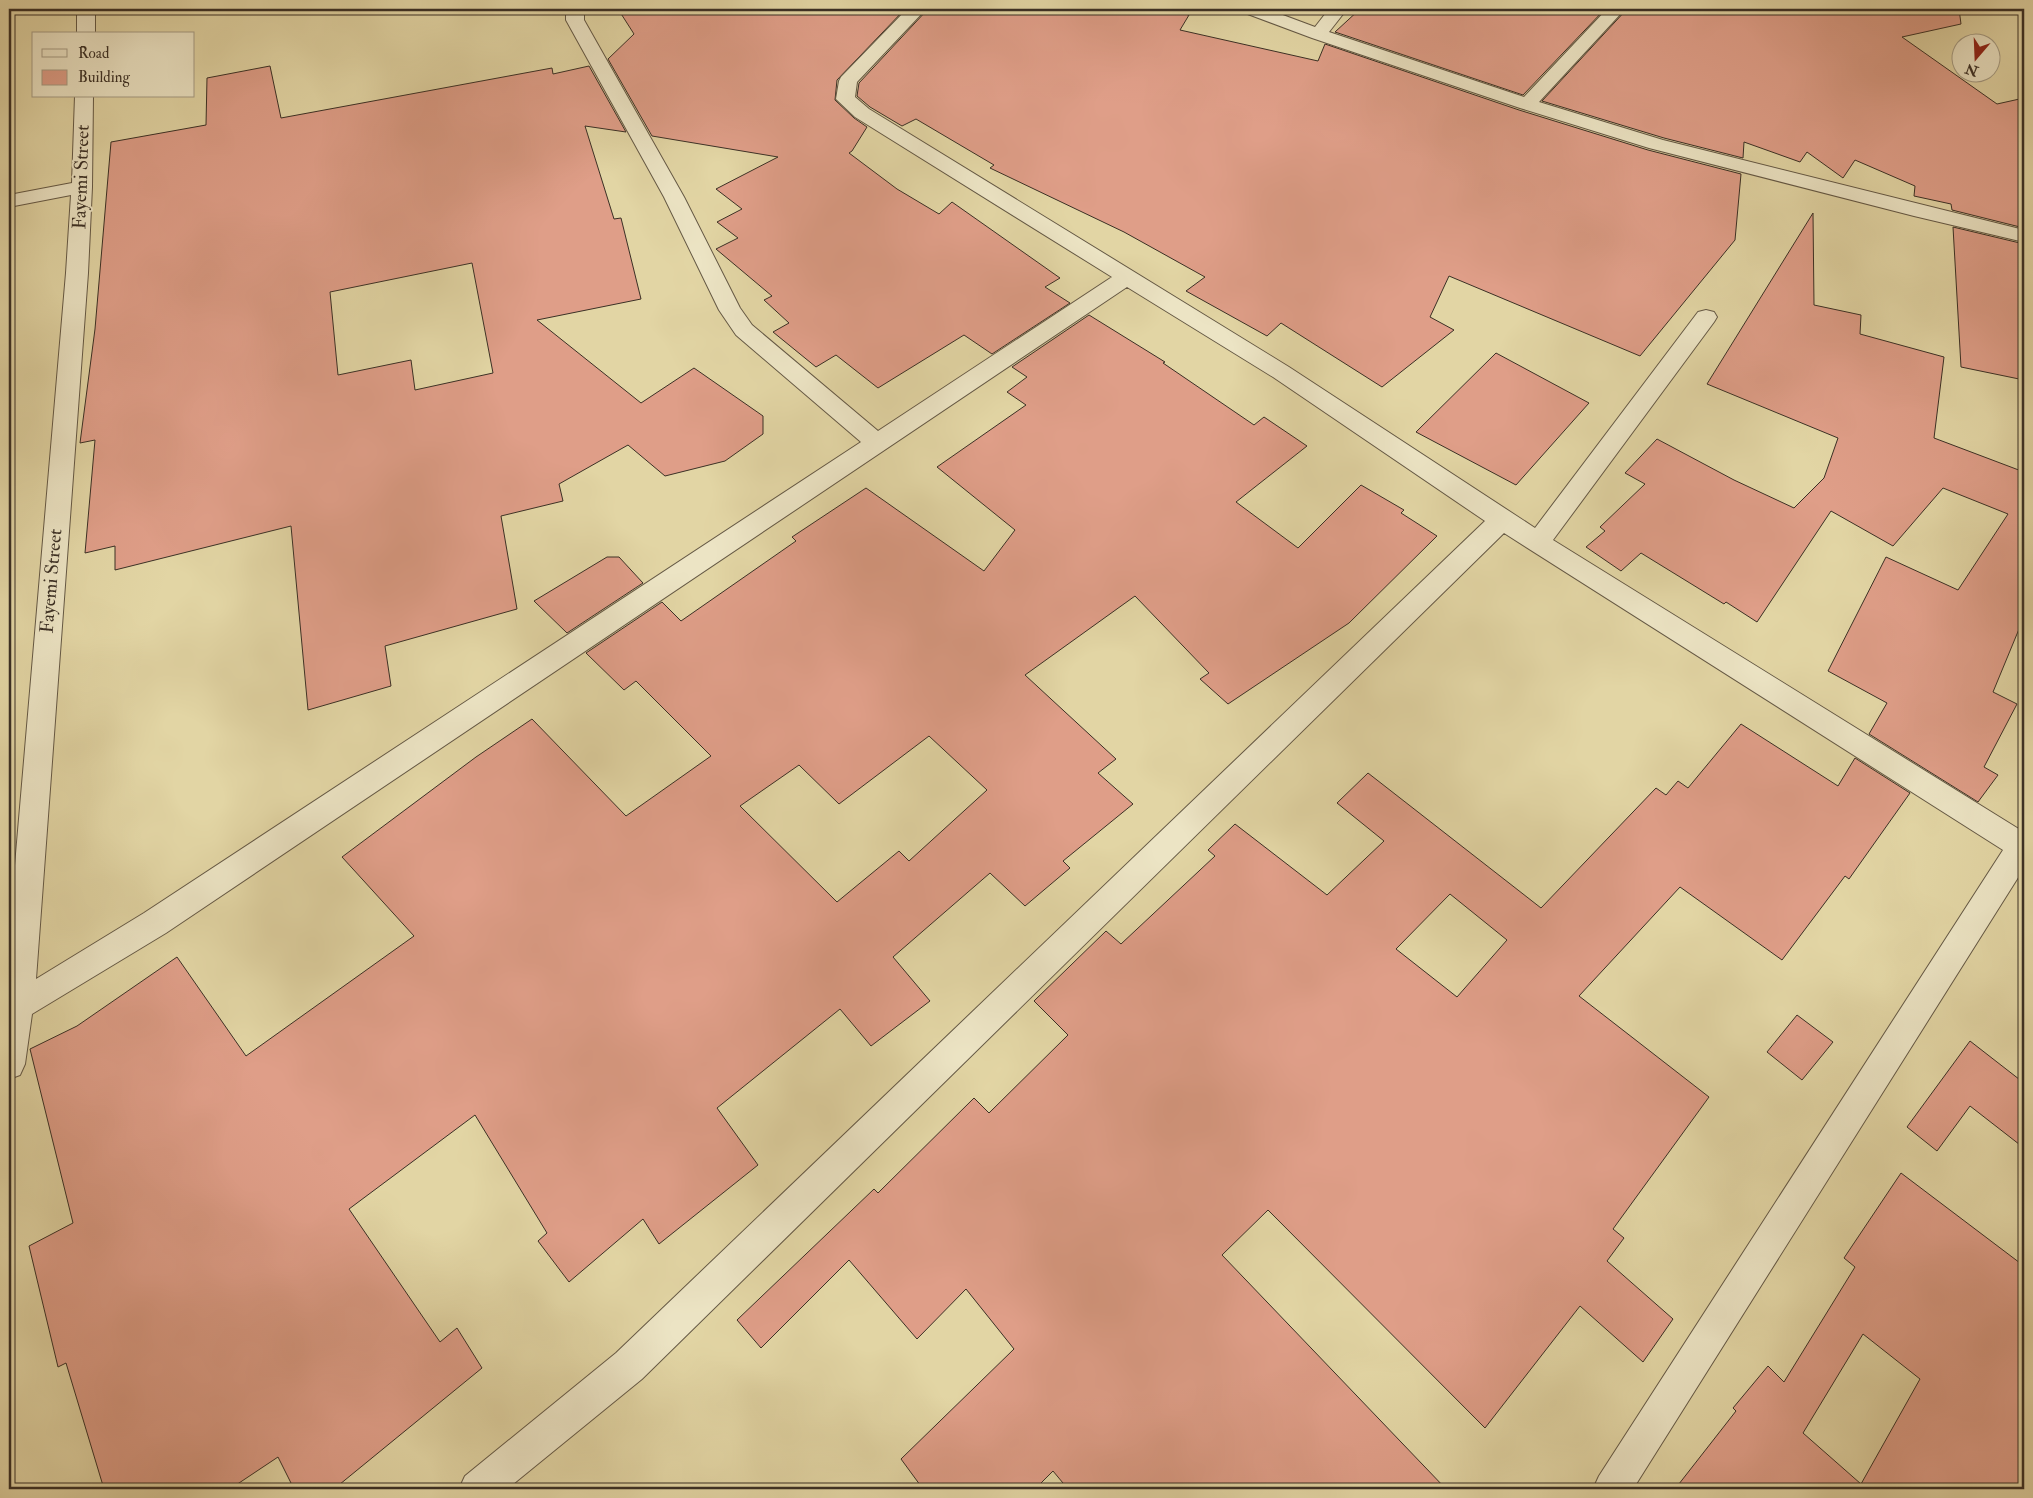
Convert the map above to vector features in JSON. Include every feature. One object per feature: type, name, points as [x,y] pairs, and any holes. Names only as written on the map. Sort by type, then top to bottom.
[{"type":"street","points":[[86,9],[86,32]]},
{"type":"street","points":[[575,9],[575,20],[674,197],[730,310],[744,330],[762,347],[878,444]]},
{"type":"street","points":[[917,9],[848,81],[845,99],[862,113],[1281,372],[1502,520],[2024,846],[1612,1489]]},
{"type":"street","points":[[1251,9],[1318,34],[1526,104],[1656,144],[2024,236]]},
{"type":"street","points":[[1318,34],[1338,9]]},
{"type":"street","points":[[1526,104],[1616,9]]},
{"type":"street","name":"Fayemi Street","points":[[9,1064],[18,1006],[82,187],[84,98]]},
{"type":"street","points":[[9,200],[82,187]]},
{"type":"street","points":[[18,1006],[155,923],[1127,277]]},
{"type":"street","points":[[1538,542],[1706,317]]},
{"type":"street","points":[[478,1489],[629,1366],[1502,520]]},
{"type":"building","points":[[618,9],[905,9],[837,80],[835,100],[854,118],[867,127],[849,153],[897,189],[939,214],[952,202],[1060,278],[1045,287],[1070,303],[992,354],[964,335],[878,388],[836,355],[816,367],[773,332],[789,323],[764,300],[772,296],[716,249],[738,238],[717,222],[742,209],[716,189],[778,157],[652,136],[608,59],[634,34]]},
{"type":"building","points":[[928,9],[1159,9],[1189,15],[1180,30],[1318,61],[1325,44],[1519,110],[1648,150],[1741,174],[1735,240],[1640,356],[1449,276],[1430,317],[1454,330],[1382,387],[1281,323],[1267,336],[1186,291],[1205,277],[1124,232],[990,168],[994,165],[916,119],[902,126],[870,107],[857,96],[859,83]]},
{"type":"building","points":[[1360,9],[1605,9],[1523,95],[1335,32]]},
{"type":"building","points":[[1627,9],[1959,9],[1961,24],[1902,37],[1950,71],[1950,82],[1966,82],[1997,104],[2024,98],[2024,228],[1952,210],[1951,204],[1914,196],[1915,186],[1855,160],[1843,178],[1807,152],[1800,162],[1744,142],[1743,158],[1664,138],[1542,101]]},
{"type":"building","points":[[270,66],[281,118],[552,68],[553,74],[589,66],[626,132],[585,126],[614,219],[621,218],[641,299],[537,320],[641,403],[694,368],[763,416],[763,434],[725,461],[665,476],[628,445],[559,484],[563,501],[501,516],[517,609],[385,646],[391,686],[308,710],[291,526],[115,570],[115,546],[85,553],[95,440],[80,443],[95,329],[111,142],[206,125],[207,78]],"holes":[[[472,263],[493,373],[415,390],[411,360],[338,375],[330,292]]]},
{"type":"building","points":[[1813,213],[1814,305],[1861,315],[1860,334],[1944,357],[1934,438],[2024,472],[2024,617],[1993,692],[2017,704],[1984,767],[1998,775],[1978,802],[1869,734],[1887,703],[1828,671],[1886,557],[1958,590],[2008,514],[1943,488],[1893,546],[1831,511],[1757,622],[1641,553],[1621,571],[1586,547],[1605,531],[1600,527],[1645,484],[1625,473],[1657,439],[1734,480],[1794,508],[1824,478],[1838,438],[1707,384]]},
{"type":"building","points":[[1953,227],[2024,244],[2024,380],[1961,367]]},
{"type":"building","points":[[1089,315],[1165,362],[1163,363],[1254,425],[1264,417],[1307,446],[1236,502],[1298,548],[1361,485],[1404,510],[1401,513],[1437,536],[1349,623],[1228,704],[1200,679],[1209,673],[1135,596],[1025,675],[1116,759],[1098,773],[1133,804],[1063,861],[1070,868],[1025,906],[990,873],[893,957],[930,1001],[871,1046],[840,1009],[717,1108],[758,1165],[659,1244],[643,1219],[569,1282],[538,1241],[547,1233],[475,1115],[349,1209],[440,1342],[457,1328],[482,1368],[334,1489],[294,1489],[278,1457],[230,1489],[104,1489],[66,1363],[58,1367],[29,1246],[73,1223],[30,1049],[77,1026],[177,957],[246,1056],[414,936],[342,857],[476,757],[532,719],[626,816],[711,756],[636,681],[624,690],[586,653],[662,602],[681,621],[796,541],[792,537],[866,488],[984,571],[1015,530],[937,467],[1026,405],[1007,392],[1027,377],[1012,367]],"holes":[[[929,736],[987,790],[909,861],[899,851],[837,902],[740,806],[799,765],[839,804]]]},
{"type":"building","points":[[1496,353],[1589,403],[1516,485],[1416,432]]},
{"type":"building","points":[[607,557],[619,557],[643,583],[567,633],[534,601]]},
{"type":"building","points":[[1741,724],[1838,786],[1855,758],[1910,793],[1849,879],[1845,876],[1782,960],[1680,887],[1579,996],[1709,1097],[1613,1229],[1624,1238],[1607,1261],[1673,1319],[1643,1362],[1580,1306],[1485,1428],[1268,1210],[1222,1255],[1446,1489],[1068,1489],[1053,1471],[1035,1489],[923,1489],[901,1459],[1014,1349],[966,1289],[917,1339],[849,1260],[761,1348],[737,1320],[874,1189],[878,1193],[974,1098],[989,1113],[1068,1035],[1034,1001],[1106,931],[1121,944],[1215,856],[1208,850],[1235,824],[1327,895],[1384,841],[1337,803],[1368,773],[1541,908],[1656,788],[1666,795],[1678,781],[1688,788]],"holes":[[[1450,894],[1507,940],[1457,997],[1396,949]]]},
{"type":"building","points":[[1797,1015],[1833,1042],[1802,1080],[1767,1052]]},
{"type":"building","points":[[1970,1041],[2024,1083],[2024,1148],[1970,1106],[1937,1151],[1907,1127]]},
{"type":"building","points":[[1901,1173],[2024,1266],[2024,1489],[1675,1489],[1736,1411],[1733,1408],[1768,1366],[1784,1382],[1855,1267],[1844,1258]],"holes":[[[1863,1334],[1920,1379],[1861,1484],[1803,1433]]]}]
